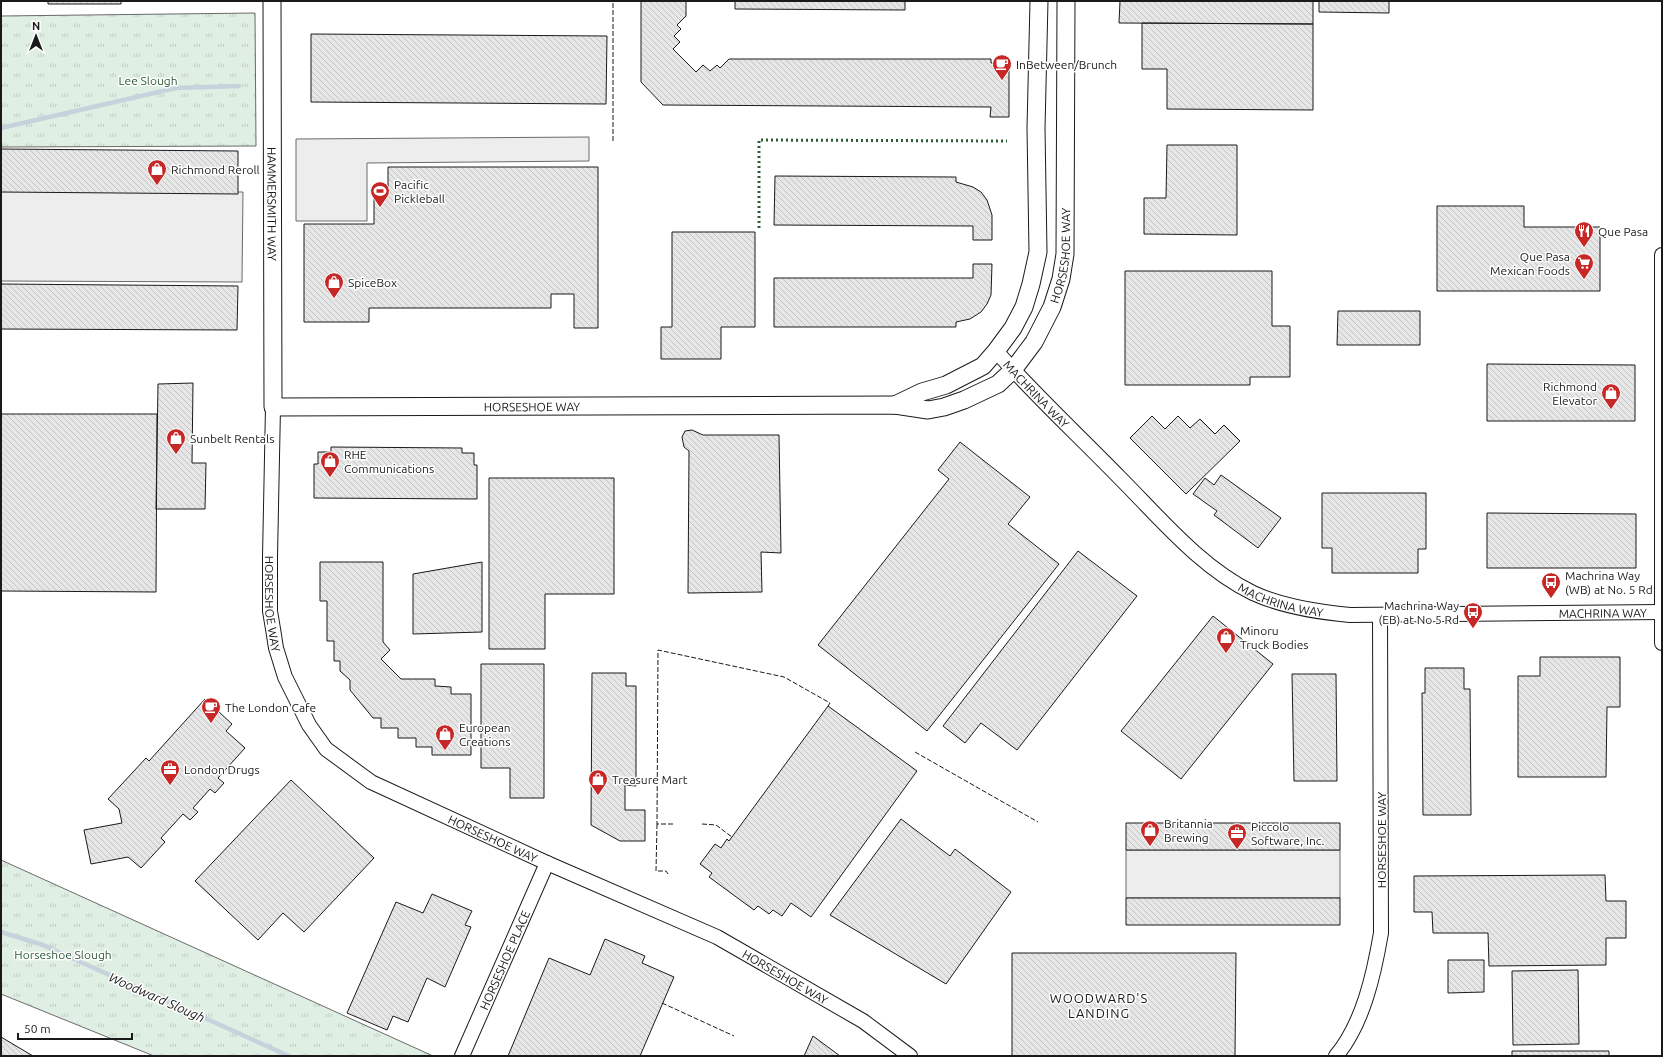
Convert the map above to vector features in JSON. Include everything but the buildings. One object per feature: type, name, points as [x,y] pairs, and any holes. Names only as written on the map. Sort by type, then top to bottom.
[{"type":"street","name":"HAMMERSMITH WAY","points":[[272,1],[273,406]]},
{"type":"street","name":"HORSESHOE WAY","points":[[895,404],[922,392],[946,385],[983,366],[1013,328],[1024,307],[1038,252],[1036,128],[1039,1]]},
{"type":"street","name":"HORSESHOE WAY","points":[[910,1056],[863,1021],[717,936],[547,864],[371,782],[326,749],[309,725],[285,677],[276,648],[270,611],[273,406],[895,404],[928,410],[964,400],[993,386],[1013,370],[1034,342],[1052,308],[1065,254],[1066,1]]},
{"type":"street","points":[[1662,255],[1662,643]]},
{"type":"street","name":"MACHRINA WAY","points":[[996,351],[1171,530],[1212,566],[1232,581],[1260,595],[1316,612],[1350,615],[1662,612]]},
{"type":"street","name":"HORSESHOE WAY","points":[[1336,1056],[1353,1028],[1364,1003],[1374,972],[1381,934],[1380,615]]},
{"type":"street","name":"HORSESHOE PLACE","points":[[462,1056],[547,864]]},
{"type":"green space","name":"Lee Slough","points":[[255,13],[256,146],[1,147],[1,16]]},
{"type":"green space","name":"Horseshoe Slough","points":[[1,860],[433,1056],[154,1056],[1,994]]},
{"type":"shaded area","points":[[589,137],[589,161],[367,163],[367,221],[296,221],[296,139]]},
{"type":"shaded area","points":[[1,191],[243,192],[242,282],[1,281]]},
{"type":"shaded area","points":[[1126,850],[1340,850],[1340,898],[1126,898]]},
{"type":"waterway","points":[[1,128],[176,88],[239,86]]},
{"type":"waterway","name":"Woodward Slough","points":[[1,932],[43,945],[289,1056]]},
{"type":"hedge","points":[[759,228],[759,140],[1007,141]]},
{"type":"fence","points":[[613,1],[613,141]]},
{"type":"fence","points":[[673,824],[657,824],[658,650],[784,677],[830,703],[828,706]]},
{"type":"fence","points":[[915,752],[1038,822]]},
{"type":"fence","points":[[657,824],[656,871],[666,871],[668,874]]},
{"type":"fence","points":[[702,824],[716,825],[732,837]]},
{"type":"fence","points":[[662,1003],[734,1036]]},
{"type":"place","name":"InBetween/Brunch","points":[[1002,81]]},
{"type":"place","name":"Richmond Reroll","points":[[157,186]]},
{"type":"place","name":"Pacific Pickleball","points":[[380,208]]},
{"type":"place","name":"Que Pasa","points":[[1584,248]]},
{"type":"place","name":"Que Pasa Mexican Foods","points":[[1584,280]]},
{"type":"place","name":"SpiceBox","points":[[334,299]]},
{"type":"place","name":"Richmond Elevator","points":[[1611,410]]},
{"type":"place","name":"Sunbelt Rentals","points":[[176,455]]},
{"type":"place","name":"RHE Communications","points":[[330,478]]},
{"type":"place","name":"Machrina Way (WB) at No. 5 Rd","points":[[1551,599]]},
{"type":"place","name":"Machrina Way (EB) at No 5 Rd","points":[[1473,629]]},
{"type":"place","name":"Minoru Truck Bodies","points":[[1226,654]]},
{"type":"place","name":"The London Cafe","points":[[211,724]]},
{"type":"place","name":"European Creations","points":[[445,751]]},
{"type":"place","name":"London Drugs","points":[[170,786]]},
{"type":"place","name":"Treasure Mart","points":[[598,796]]},
{"type":"place","name":"Britannia Brewing","points":[[1150,847]]},
{"type":"place","name":"Piccolo Software, Inc.","points":[[1237,850]]},
{"type":"district","name":"WOODWARD'S LANDING","points":[[1099,1006]]}]
